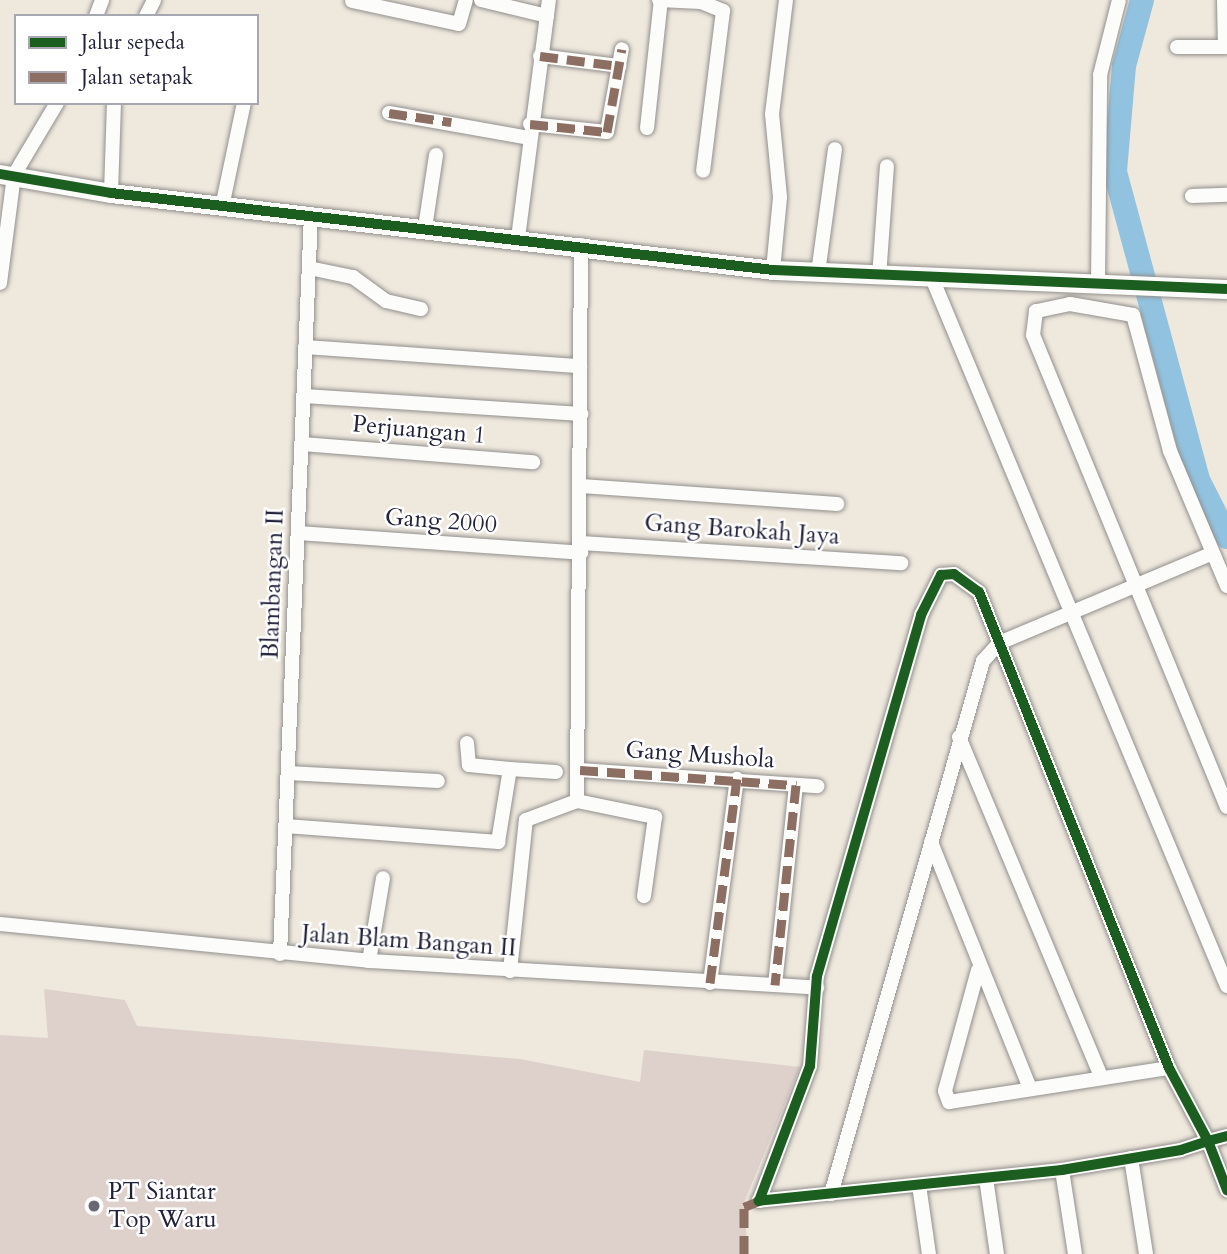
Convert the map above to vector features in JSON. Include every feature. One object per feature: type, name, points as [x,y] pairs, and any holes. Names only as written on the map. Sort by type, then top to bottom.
[{"type":"street","points":[[352,1],[459,24],[466,0]]},
{"type":"street","points":[[481,0],[547,16]]},
{"type":"street","points":[[518,239],[529,131],[548,0]]},
{"type":"street","points":[[647,128],[660,0],[702,1],[723,10],[703,171]]},
{"type":"street","points":[[773,270],[780,197],[772,114],[786,0]]},
{"type":"street","points":[[1098,283],[1100,75],[1119,0]]},
{"type":"street","points":[[1177,47],[1226,47],[1224,0]]},
{"type":"street","points":[[389,113],[529,131],[607,133],[622,49]]},
{"type":"street","points":[[540,56],[619,66]]},
{"type":"street","points":[[0,283],[7,174],[56,105]]},
{"type":"street","points":[[111,193],[114,105]]},
{"type":"street","points":[[222,207],[244,105]]},
{"type":"street","points":[[818,273],[835,149]]},
{"type":"street","points":[[425,228],[436,155]]},
{"type":"street","points":[[879,277],[887,166]]},
{"type":"street","points":[[7,174],[111,193],[222,207],[310,227],[425,228],[518,239],[581,256],[879,277],[1227,289]]},
{"type":"street","points":[[1192,196],[1227,195]]},
{"type":"street","name":"Blambangan II","points":[[280,954],[310,227]]},
{"type":"street","points":[[577,800],[580,770],[581,256]]},
{"type":"street","points":[[309,268],[353,277],[386,301],[422,309]]},
{"type":"street","points":[[932,278],[1227,986]]},
{"type":"street","points":[[1227,586],[1170,451],[1133,316],[1104,306],[1043,307],[1032,317],[1033,335],[1139,583],[1227,807]]},
{"type":"street","points":[[306,347],[580,366]]},
{"type":"street","points":[[304,396],[581,414]]},
{"type":"street","name":"Perjuangan 1","points":[[302,444],[533,463]]},
{"type":"street","points":[[581,486],[837,505]]},
{"type":"street","name":"Gang 2000","points":[[298,533],[581,548]]},
{"type":"street","name":"Gang Barokah Jaya","points":[[581,548],[901,563]]},
{"type":"street","points":[[831,1195],[983,661],[999,643],[1212,554]]},
{"type":"street","points":[[1227,1136],[1208,1141],[1131,1158],[1062,1170],[831,1195],[759,1200],[810,1066],[811,988],[935,580],[954,574],[979,592],[1169,1068],[1208,1141],[1227,1190]]},
{"type":"street","points":[[960,737],[1101,1077]]},
{"type":"street","points":[[467,743],[469,765],[556,772]]},
{"type":"street","points":[[286,826],[498,842],[510,769]]},
{"type":"street","name":"Gang Mushola","points":[[580,770],[817,786]]},
{"type":"street","points":[[288,774],[438,780]]},
{"type":"street","points":[[710,983],[737,779]]},
{"type":"street","points":[[775,985],[796,785]]},
{"type":"street","points":[[510,971],[526,820],[577,800],[655,817],[644,896]]},
{"type":"street","points":[[931,842],[978,970],[1030,1088]]},
{"type":"street","points":[[369,961],[383,878]]},
{"type":"street","name":"Jalan Blam Bangan II","points":[[0,924],[280,954],[510,971],[811,988]]},
{"type":"street","points":[[978,970],[944,1097],[952,1103],[1030,1088],[1169,1068]]},
{"type":"street","points":[[1131,1158],[1146,1254]]},
{"type":"street","points":[[1062,1170],[1075,1254]]},
{"type":"street","points":[[986,1178],[997,1254]]},
{"type":"street","points":[[919,1185],[929,1254]]},
{"type":"shaded area","points":[[44,989],[125,1000],[137,1026],[520,1059],[640,1082],[644,1050],[800,1067],[745,1200],[747,1254],[0,1254],[0,1035],[48,1038]]},
{"type":"waterway","points":[[1142,0],[1124,66],[1115,172],[1198,480],[1227,537]]},
{"type":"marked path","points":[[530,124],[607,132],[622,49]]},
{"type":"marked path","points":[[540,56],[619,66]]},
{"type":"marked path","points":[[389,113],[451,122]]},
{"type":"marked path","points":[[580,770],[796,785],[775,985]]},
{"type":"marked path","points":[[710,983],[737,779]]},
{"type":"marked path","points":[[744,1254],[744,1207],[759,1201]]},
{"type":"cycle path","points":[[0,174],[111,193],[773,270],[1227,289]]},
{"type":"cycle path","points":[[1227,1136],[1208,1141],[1181,1150],[1062,1170],[759,1201],[810,1066],[817,976],[921,615],[941,575],[954,574],[979,592],[1169,1068],[1208,1141],[1227,1190]]},
{"type":"place","name":"PT Siantar Top Waru","points":[[94,1206]]}]
